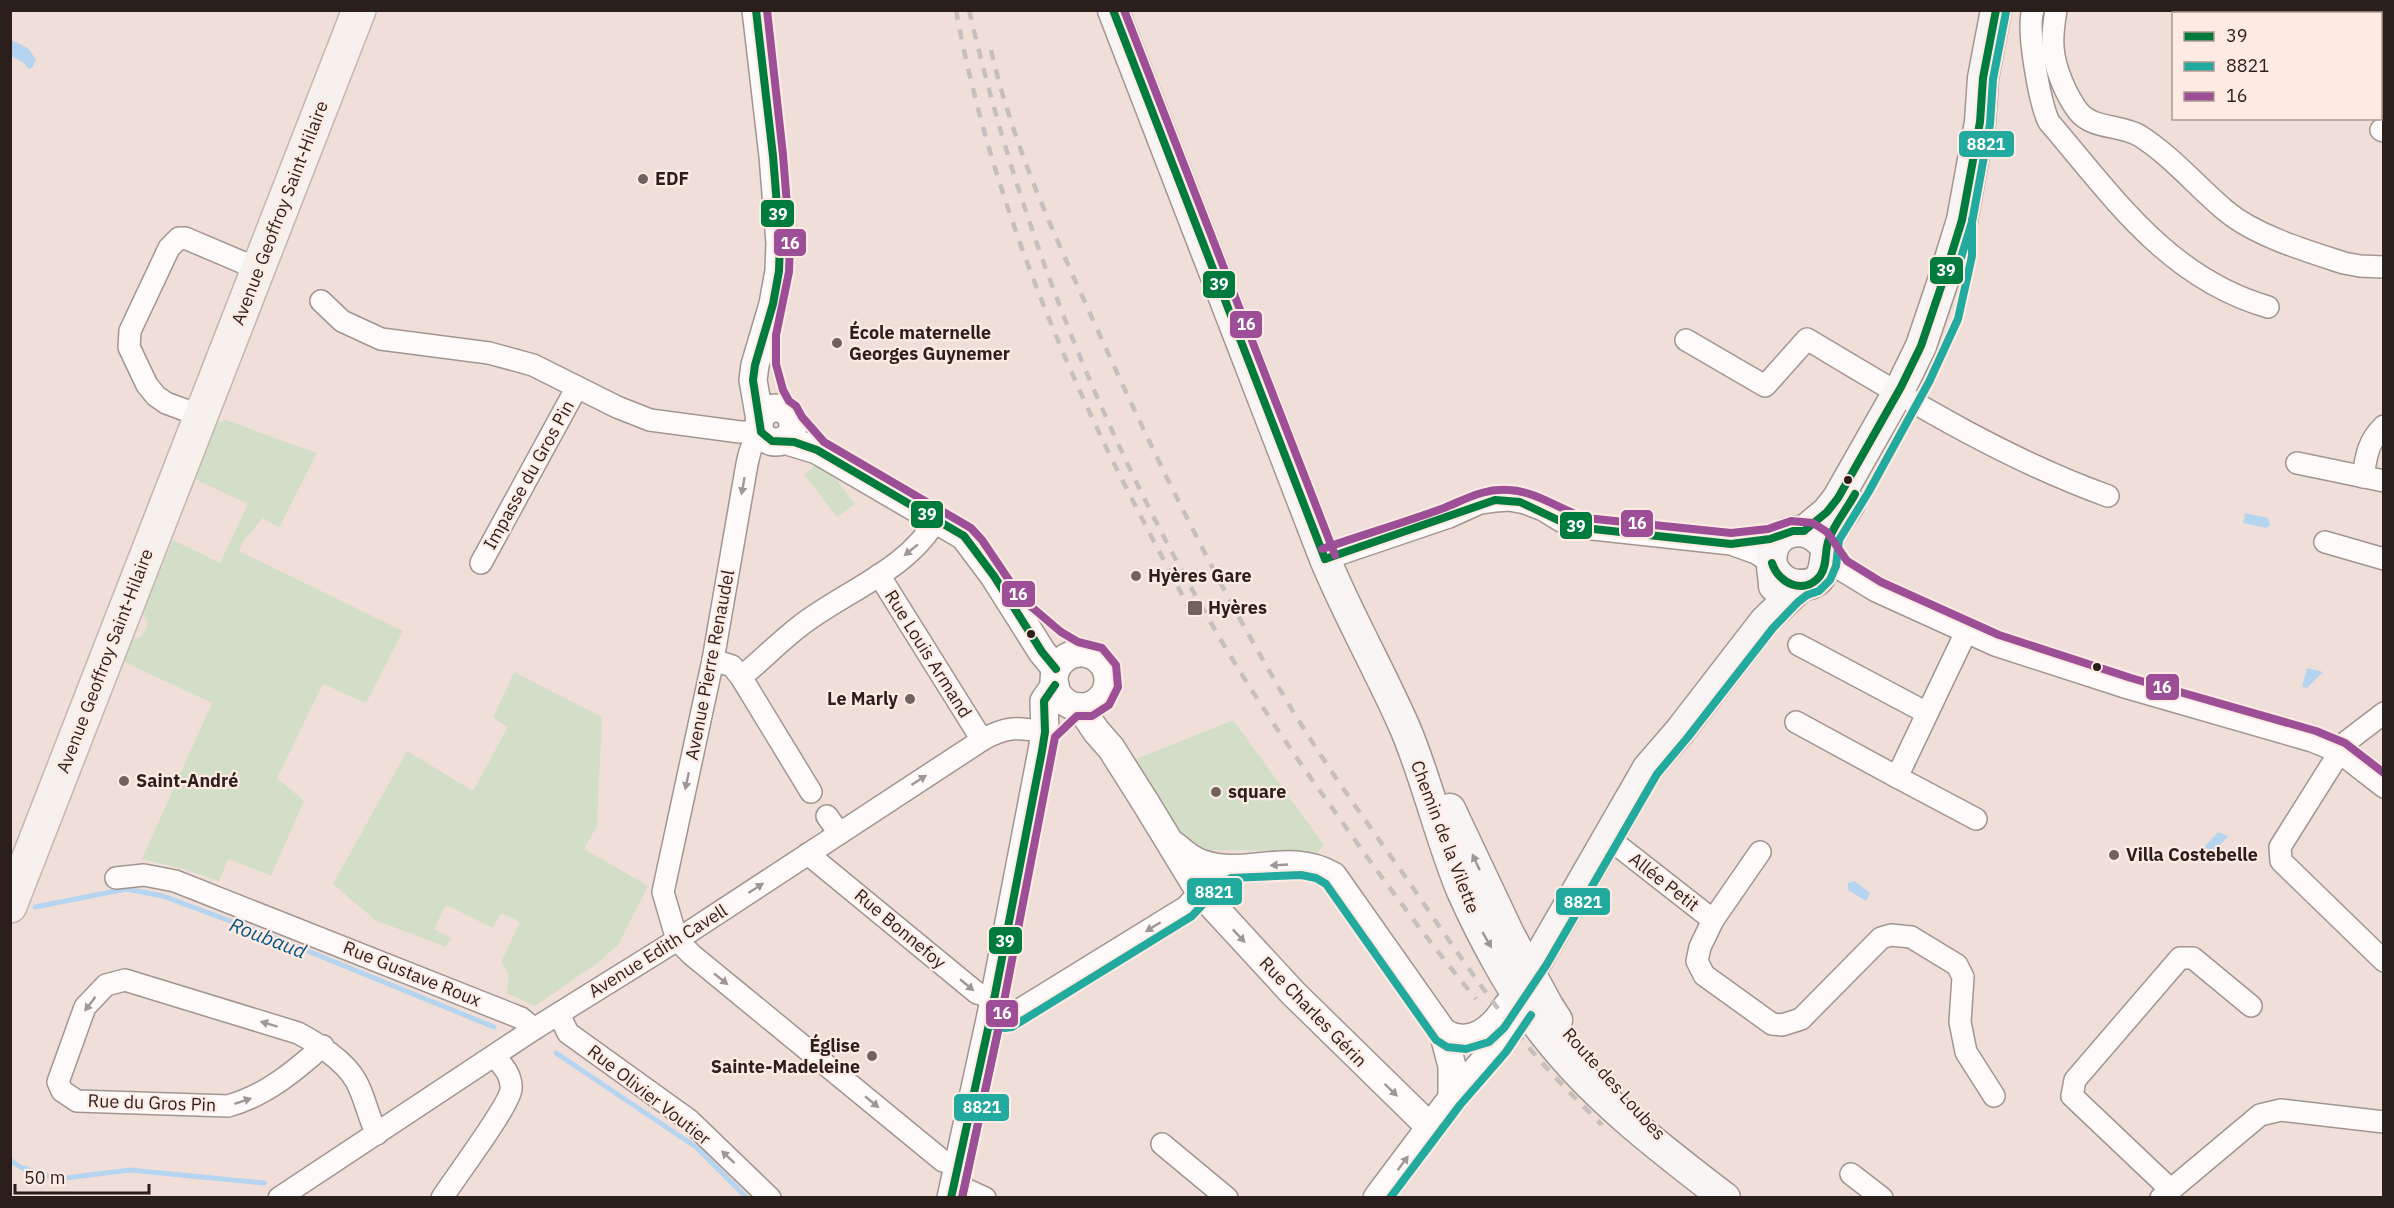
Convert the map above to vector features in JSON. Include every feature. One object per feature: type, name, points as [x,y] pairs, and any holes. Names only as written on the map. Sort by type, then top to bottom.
[{"type":"main road","name":"Avenue Geoffroy Saint-Hilaire","points":[[10,906],[251,266],[343,10]]},
{"type":"main road","name":"Avenue Geoffroy Saint-Hilaire","points":[[251,266],[359,10]]},
{"type":"main road","name":"Chemin de la Vilette","points":[[1113,10],[1325,559],[1405,729],[1475,920],[1527,989]]},
{"type":"main road","points":[[1980,122],[1983,78],[1996,10]]},
{"type":"main road","points":[[1527,989],[1610,843],[1636,784],[1765,621],[1810,582],[1826,564],[1829,536],[1859,488],[1903,396],[1921,346],[1962,220],[1980,122],[2012,10]]},
{"type":"main road","points":[[1765,621],[1773,592],[1773,549],[1827,512],[1903,396]]},
{"type":"main road","name":"Avenue Geoffroy Saint-Hilaire","points":[[10,862],[194,413]]},
{"type":"main road","points":[[1794,533],[1815,535],[1826,551]]},
{"type":"main road","points":[[1772,566],[1785,582],[1810,582]]},
{"type":"main road","name":"Chemin de la Vilette","points":[[1405,729],[1420,750],[1509,934],[1527,989]]},
{"type":"main road","points":[[1527,989],[1546,944],[1610,843]]},
{"type":"main road","points":[[1509,934],[1529,944],[1546,944]]},
{"type":"main road","name":"Route des Loubes","points":[[1527,989],[1542,1031],[1605,1099],[1659,1148],[1725,1197]]},
{"type":"main road","name":"Route des Loubes","points":[[1527,989],[1548,1006],[1580,1048],[1697,1176]]},
{"type":"street","points":[[756,10],[780,243],[779,271],[766,334],[755,365],[753,380],[774,427]]},
{"type":"street","points":[[2033,10],[2032,42],[2042,104],[2049,122],[2134,222],[2172,257],[2222,291],[2239,299],[2268,307]]},
{"type":"street","points":[[2056,10],[2053,47],[2058,68],[2075,105],[2088,120],[2098,125],[2124,128],[2151,143],[2174,161],[2227,212],[2245,225],[2344,262],[2360,266],[2384,267]]},
{"type":"street","points":[[194,413],[156,396],[147,385],[129,347],[130,331],[170,248],[179,238],[185,238],[251,266]]},
{"type":"street","points":[[321,301],[342,321],[381,339],[489,353],[533,365],[650,420],[731,431],[774,427],[964,536],[1013,605],[1055,640],[1062,669],[1058,694],[1065,702],[1085,704]]},
{"type":"street","points":[[1686,340],[1765,386],[1807,339],[1903,396],[2025,462],[2069,482],[2108,496]]},
{"type":"street","name":"Impasse du Gros Pin","points":[[481,563],[577,387]]},
{"type":"street","points":[[2297,464],[2373,479],[2367,450],[2375,434],[2384,426]]},
{"type":"street","name":"Avenue Pierre Renaudel","points":[[669,945],[668,909],[663,892],[713,660],[747,464],[752,446],[774,427]]},
{"type":"street","points":[[1325,559],[1449,518],[1480,503],[1509,500],[1525,503],[1561,521],[1584,528],[1731,544],[1794,533]]},
{"type":"street","name":"Rue Louis Armand","points":[[936,519],[930,532],[918,545],[879,575],[982,740]]},
{"type":"street","points":[[2325,542],[2384,559]]},
{"type":"street","points":[[1731,544],[1756,553],[1772,566]]},
{"type":"street","points":[[1826,551],[1840,569],[1876,591]]},
{"type":"street","points":[[741,677],[800,626],[879,575]]},
{"type":"street","points":[[1810,582],[1839,579],[1876,591],[1995,645],[2036,660],[2312,741],[2339,752],[2384,787]]},
{"type":"street","points":[[1897,777],[1966,632]]},
{"type":"street","points":[[1799,645],[1927,713]]},
{"type":"street","points":[[954,1182],[992,1007],[1046,732],[1044,701],[1062,669],[1082,653],[1095,657],[1106,669],[1108,685],[1085,704],[1064,712],[1046,732]]},
{"type":"street","points":[[713,660],[732,666],[741,677],[811,792]]},
{"type":"street","name":"Rue Charles Gérin","points":[[1085,704],[1105,728],[1111,748],[1200,892],[1293,993],[1430,1127]]},
{"type":"street","points":[[2384,713],[2346,742],[2280,847],[2281,861],[2384,960]]},
{"type":"street","points":[[1796,722],[1976,819]]},
{"type":"street","name":"Avenue Edith Cavell","points":[[279,1197],[495,1057],[534,1029],[669,945],[808,854],[833,825],[998,730],[1010,728],[1046,732]]},
{"type":"street","points":[[1170,842],[1186,856],[1203,864],[1227,868],[1302,864],[1320,868],[1333,876],[1443,1032],[1452,1066],[1452,1098]]},
{"type":"street","name":"Allée Petit","points":[[1610,843],[1713,920],[1760,852]]},
{"type":"street","name":"Rue Bonnefoy","points":[[808,854],[992,1007]]},
{"type":"street","points":[[992,1007],[1006,1018],[1186,907],[1210,880],[1227,868]]},
{"type":"street","name":"Rue Gustave Roux","points":[[116,878],[144,875],[175,880],[521,1018],[534,1029]]},
{"type":"street","points":[[668,909],[688,920],[699,922],[707,920]]},
{"type":"street","points":[[1713,920],[1700,947],[1697,961],[1704,975],[1772,1024],[1801,1019],[1881,939],[1892,935],[1911,938],[1957,965],[1964,977],[1960,1022],[1966,1052],[1994,1096]]},
{"type":"street","points":[[669,945],[692,955],[943,1161],[954,1182],[985,1197]]},
{"type":"street","points":[[2251,1006],[2193,958],[2180,958],[2076,1080],[2072,1096],[2165,1193],[2260,1115],[2281,1110],[2384,1122]]},
{"type":"street","name":"Rue du Gros Pin","points":[[323,1046],[297,1069],[250,1100],[228,1106],[77,1101],[62,1091],[58,1082],[86,1007],[106,985],[125,980],[298,1033],[323,1046],[356,1079],[369,1119],[377,1134]]},
{"type":"street","points":[[1443,1032],[1451,1037],[1464,1039],[1484,1032],[1527,989]]},
{"type":"street","points":[[1501,1040],[1527,989]]},
{"type":"street","name":"Rue Olivier Voutier","points":[[559,1014],[568,1033],[689,1120],[770,1197]]},
{"type":"street","points":[[1377,1197],[1452,1098],[1501,1040],[1514,1030],[1525,1026],[1542,1031]]},
{"type":"street","points":[[442,1197],[511,1092],[507,1071],[495,1057]]},
{"type":"street","points":[[1162,1144],[1227,1197]]},
{"type":"street","points":[[1851,1174],[1882,1197]]},
{"type":"green space","points":[[226,420],[317,453],[279,528],[263,518],[244,540],[239,551],[403,631],[366,703],[323,684],[277,778],[304,801],[271,876],[228,859],[219,881],[142,859],[212,703],[122,661],[130,641],[142,636],[148,624],[142,613],[173,540],[220,563],[248,504],[188,476],[207,427]]},
{"type":"green space","points":[[822,461],[855,504],[837,517],[804,474]]},
{"type":"green space","points":[[514,672],[602,717],[597,826],[584,849],[648,886],[618,945],[600,961],[535,1006],[507,993],[509,975],[501,962],[520,922],[501,913],[493,928],[446,905],[434,929],[451,938],[446,947],[375,920],[333,884],[407,751],[473,791],[508,727],[493,718]]},
{"type":"green space","name":"square","points":[[1233,720],[1324,845],[1316,854],[1304,851],[1188,850],[1131,761]]},
{"type":"water","points":[[10,39],[29,49],[36,60],[32,68],[28,69],[24,63],[11,56]]},
{"type":"water","points":[[2245,513],[2268,518],[2270,525],[2266,528],[2243,523]]},
{"type":"water","points":[[2307,668],[2323,672],[2307,688],[2302,687]]},
{"type":"water","points":[[2218,832],[2228,836],[2214,852],[2204,847]]},
{"type":"water","points":[[1855,881],[1870,893],[1866,901],[1848,890],[1848,883]]},
{"type":"waterway","name":"Roubaud","points":[[35,907],[126,889],[163,896],[276,938],[494,1027]]},
{"type":"waterway","name":"Roubaud","points":[[556,1053],[696,1147],[747,1198]]},
{"type":"waterway","points":[[10,1160],[20,1167],[57,1179],[130,1170],[264,1183]]},
{"type":"railway","points":[[956,10],[968,66],[998,178],[1037,289],[1106,447],[1191,612]]},
{"type":"railway","points":[[969,10],[1011,166],[1036,242],[1095,391],[1164,536],[1218,635],[1286,742],[1390,888],[1476,999]]},
{"type":"railway","points":[[991,50],[1025,162],[1071,270],[1167,477],[1260,655],[1328,766],[1505,1018],[1560,1083],[1602,1125]]},
{"type":"transit line","name":"39","points":[[756,10],[773,156],[780,243],[779,271],[773,304],[755,365],[753,380],[761,432],[772,441],[794,442],[817,450],[964,536],[994,576],[1042,652],[1056,669]]},
{"type":"transit line","name":"16","points":[[767,10],[790,242],[789,272],[776,335],[776,364],[783,390],[789,401],[796,406],[802,417],[824,442],[971,528],[982,540],[1021,598],[1061,632],[1078,642],[1102,648],[1116,665],[1118,687],[1109,705],[1092,716],[1077,716],[1055,737],[1001,1017],[962,1198]]},
{"type":"transit line","name":"39","points":[[1113,10],[1325,559]]},
{"type":"transit line","name":"16","points":[[1124,10],[1335,555]]},
{"type":"transit line","name":"39","points":[[1325,559],[1495,500],[1520,502],[1562,522],[1584,528],[1731,544],[1770,539],[1793,531],[1804,531],[1827,512],[1838,498],[1901,387],[1921,346],[1962,220],[1980,122],[1983,78],[1996,10]]},
{"type":"transit line","name":"8821","points":[[1956,274],[1972,222],[1990,124],[1993,79],[2006,12]]},
{"type":"transit line","name":"8821","points":[[989,1025],[1012,1027],[1192,916],[1217,889],[1231,878],[1301,875],[1316,878],[1326,884],[1436,1040],[1447,1047],[1466,1049],[1489,1042],[1504,1028],[1547,964],[1657,774],[1773,628],[1798,602],[1807,595],[1819,591],[1830,580],[1836,566],[1839,540],[1868,493],[1929,382],[1958,319],[1972,256],[1972,220]]},
{"type":"transit line","name":"16","points":[[1322,549],[1444,508],[1475,495],[1500,490],[1529,494],[1586,518],[1731,533],[1768,529],[1791,521],[1813,523],[1827,532],[1847,561],[1881,582],[1999,635],[2131,678],[2316,731],[2345,743],[2384,773]]},
{"type":"transit line","name":"39","points":[[1772,563],[1780,576],[1792,584],[1799,586],[1814,582],[1822,572],[1832,533],[1855,494]]},
{"type":"transit line","name":"39","points":[[951,1198],[991,1015],[1042,751],[1045,732],[1044,701],[1055,685]]},
{"type":"transit line","name":"8821","points":[[1390,1198],[1460,1105],[1506,1052],[1531,1015]]},
{"type":"transit line","name":"8821","points":[[962,1198],[1001,1017]]},
{"type":"place","name":"EDF","points":[[643,179]]},
{"type":"place","name":"École maternelle Georges Guynemer","points":[[837,343]]},
{"type":"place","name":"Hyères Gare","points":[[1136,576]]},
{"type":"place","name":"Hyères","points":[[1195,608]]},
{"type":"place","name":"Le Marly","points":[[910,699]]},
{"type":"place","name":"Saint-André","points":[[124,781]]},
{"type":"place","name":"square","points":[[1216,792]]},
{"type":"place","name":"Villa Costebelle","points":[[2114,855]]},
{"type":"place","name":"Église Sainte-Madeleine","points":[[872,1056]]}]
